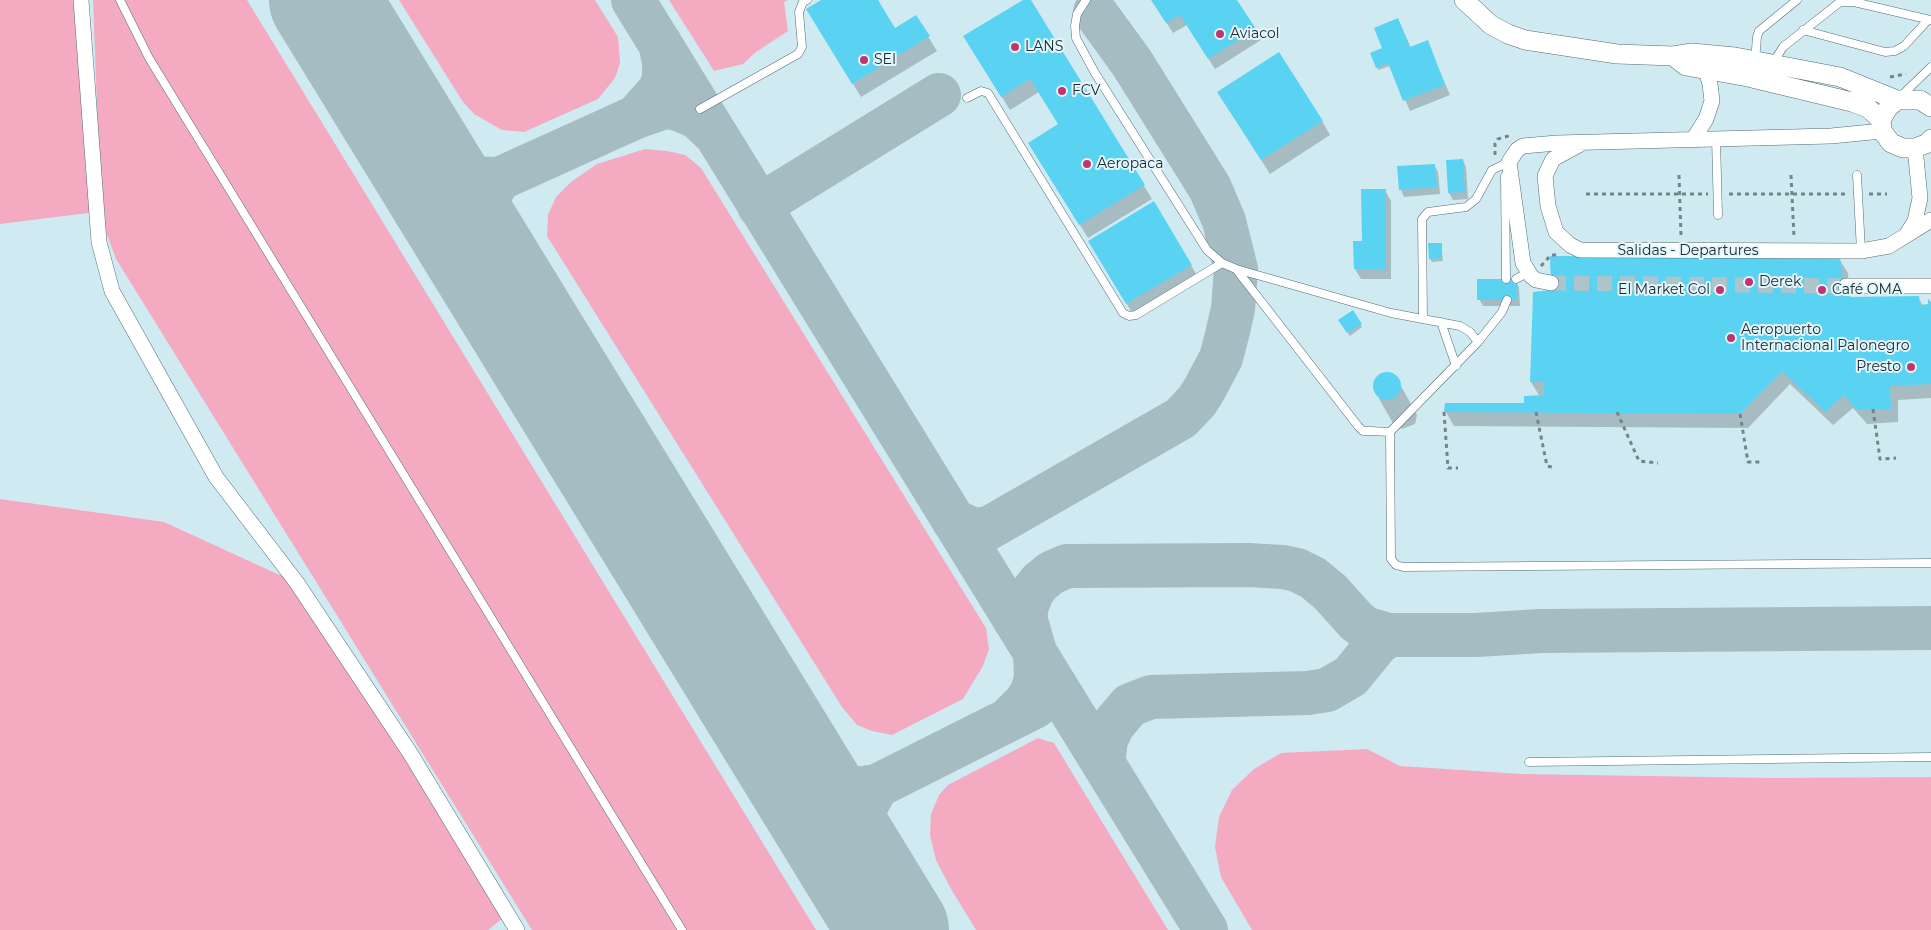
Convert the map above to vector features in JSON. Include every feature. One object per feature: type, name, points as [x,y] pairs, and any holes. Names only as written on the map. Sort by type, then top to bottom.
[{"type":"street","points":[[81,0],[99,242],[112,291],[216,478],[297,582],[410,753],[517,930]]},
{"type":"street","points":[[1464,0],[1492,25],[1508,34],[1525,40],[1617,54],[1673,56],[1692,53],[1764,63],[1840,77],[1897,100],[1920,100],[1931,107]]},
{"type":"street","points":[[1673,56],[1686,66],[1748,76],[1852,102],[1868,108],[1882,125],[1891,143],[1902,148],[1926,144],[1920,198],[1914,221],[1904,237]]},
{"type":"street","points":[[1694,138],[1706,119],[1712,101],[1706,70]]},
{"type":"street","points":[[1882,125],[1888,108],[1897,100]]},
{"type":"street","points":[[1551,283],[1536,280],[1528,273],[1523,263],[1510,162],[1517,150],[1530,144],[1694,138],[1831,136],[1882,125]]},
{"type":"street","name":"Salidas - Departures","points":[[1585,142],[1553,159],[1545,176],[1552,221],[1562,239],[1580,250],[1861,251],[1878,249],[1904,237],[1931,220]]},
{"type":"street","points":[[1845,286],[1931,286]]},
{"type":"lane","points":[[120,0],[149,58],[682,930]]},
{"type":"lane","points":[[700,109],[798,54],[802,47],[799,12],[803,2],[807,0]]},
{"type":"lane","points":[[1086,0],[1077,14],[1075,26],[1076,38],[1082,51],[1207,250],[1222,263],[1236,269],[1366,307],[1460,326],[1470,332],[1478,342]]},
{"type":"lane","points":[[1797,0],[1759,32],[1757,37],[1764,63],[1834,6],[1846,1],[1930,20]]},
{"type":"lane","points":[[1803,30],[1885,52],[1895,51],[1904,46],[1930,20]]},
{"type":"lane","points":[[1897,100],[1931,67]]},
{"type":"lane","points":[[967,98],[981,91],[988,93],[1123,313],[1129,316],[1136,315],[1222,263]]},
{"type":"lane","points":[[1716,138],[1718,215]]},
{"type":"lane","points":[[1506,279],[1504,175],[1510,162]]},
{"type":"lane","points":[[1423,318],[1422,218],[1428,212],[1466,207],[1476,199],[1492,170],[1510,162]]},
{"type":"lane","points":[[1857,175],[1861,251]]},
{"type":"lane","points":[[1236,269],[1358,426],[1363,430],[1390,432]]},
{"type":"lane","points":[[1507,300],[1502,312],[1478,342],[1390,432],[1391,559],[1396,565],[1403,568],[1931,563]]},
{"type":"lane","points":[[1441,322],[1456,366]]},
{"type":"lane","points":[[1529,762],[1931,757]]},
{"type":"path","points":[[1679,175],[1682,251]]},
{"type":"path","points":[[1791,175],[1795,251]]},
{"type":"path","points":[[1586,194],[1886,194]]},
{"type":"path","points":[[1528,273],[1551,255]]},
{"type":"path","points":[[1873,409],[1880,459],[1896,458]]},
{"type":"path","points":[[1444,412],[1448,468],[1458,468]]},
{"type":"path","points":[[1536,412],[1547,466],[1552,467]]},
{"type":"path","points":[[1617,412],[1639,461],[1658,463]]},
{"type":"path","points":[[1740,414],[1748,462],[1760,462]]},
{"type":"shaded area","points":[[0,0],[81,0],[96,212],[0,224]]},
{"type":"shaded area","points":[[93,0],[247,0],[816,930],[532,930],[116,259],[106,232],[98,134]]},
{"type":"shaded area","points":[[399,0],[595,0],[618,37],[620,63],[615,78],[598,99],[524,132],[502,130],[474,114],[463,102]]},
{"type":"shaded area","points":[[669,0],[788,0],[784,2],[788,31],[756,52],[743,64],[714,71]]},
{"type":"shaded area","points":[[645,149],[685,155],[701,168],[986,628],[989,649],[983,666],[963,699],[892,735],[872,731],[857,725],[842,707],[547,236],[548,215],[556,197],[571,182],[597,164]]},
{"type":"shaded area","points":[[0,499],[164,522],[297,583],[508,914],[488,930],[0,930]]},
{"type":"shaded area","points":[[1038,738],[1054,743],[1168,930],[976,930],[936,860],[930,835],[931,814],[939,795],[948,785]]},
{"type":"shaded area","points":[[1367,749],[1400,766],[1521,774],[1772,778],[1931,777],[1931,930],[1252,930],[1221,877],[1215,847],[1219,817],[1232,790],[1254,769],[1281,753]]},
{"type":"building","name":"SEI","points":[[821,0],[878,0],[895,28],[916,15],[930,36],[852,84],[806,9]]},
{"type":"building","points":[[1023,0],[1031,0],[1145,185],[1079,225],[1028,143],[1058,124],[1030,79],[1001,97],[963,36]]},
{"type":"building","name":"Aviacol","points":[[1151,0],[1237,0],[1256,29],[1208,59],[1180,15],[1166,23]]},
{"type":"building","points":[[1398,18],[1410,47],[1428,40],[1445,85],[1403,101],[1388,63],[1376,68],[1370,53],[1382,48],[1374,28]]},
{"type":"building","points":[[1279,52],[1323,121],[1261,160],[1217,92]]},
{"type":"building","points":[[1463,159],[1465,192],[1448,193],[1446,160]]},
{"type":"building","points":[[1435,164],[1437,187],[1399,190],[1397,166]]},
{"type":"building","points":[[1361,189],[1386,189],[1386,269],[1354,269],[1353,241],[1362,241]]},
{"type":"building","points":[[1154,201],[1192,265],[1126,304],[1088,241]]},
{"type":"building","points":[[1428,243],[1442,243],[1442,258],[1429,259]]},
{"type":"building","name":"Aeropuerto Internacional Palonegro","points":[[1550,256],[1840,257],[1844,292],[1851,297],[1919,296],[1920,305],[1928,304],[1928,299],[1931,302],[1931,384],[1890,386],[1891,409],[1857,410],[1844,395],[1825,412],[1782,371],[1740,414],[1444,412],[1445,403],[1524,403],[1524,396],[1544,395],[1544,382],[1530,382],[1533,292],[1551,290]]},
{"type":"building","points":[[1477,279],[1517,279],[1517,300],[1477,300]]},
{"type":"building","points":[[1353,310],[1362,324],[1347,333],[1338,320]]},
{"type":"building","points":[[1387,372],[1397,376],[1401,386],[1397,396],[1387,400],[1377,396],[1373,386],[1377,376]]},
{"type":"taxiway","points":[[633,0],[1206,930]]},
{"type":"taxiway","points":[[953,520],[974,530],[989,528],[1181,418],[1197,401],[1221,358],[1233,309],[1236,269],[1224,221],[1210,188],[1132,63],[1095,12]]},
{"type":"taxiway","points":[[660,43],[664,62],[664,78],[660,90],[636,117],[665,107],[675,108],[697,117],[712,131]]},
{"type":"taxiway","points":[[759,206],[939,95]]},
{"type":"taxiway","points":[[499,179],[636,117]]},
{"type":"taxiway","points":[[422,157],[447,174],[463,178],[499,179],[488,197],[477,227],[480,255]]},
{"type":"taxiway","points":[[1009,719],[1025,703],[1032,692],[1036,678],[1035,652],[1025,617],[1032,592],[1051,573],[1067,566],[1248,565],[1283,567],[1297,570],[1313,578],[1330,592],[1357,622],[1367,629],[1388,635]]},
{"type":"taxiway","points":[[1103,763],[1106,740],[1113,725],[1130,705],[1151,697],[1308,693],[1327,690],[1351,676],[1377,644],[1388,635],[1476,635],[1541,631],[1931,628]]},
{"type":"taxiway","points":[[877,786],[1036,706]]},
{"type":"taxiway","points":[[789,760],[806,773],[829,783],[855,789],[877,786],[861,815],[859,839],[860,857],[879,905]]},
{"type":"runway","points":[[324,0],[894,930]]},
{"type":"tunnel","points":[[1551,283],[1843,286]]},
{"type":"place","name":"Aviacol","points":[[1220,34]]},
{"type":"place","name":"LANS","points":[[1015,47]]},
{"type":"place","name":"SEI","points":[[864,60]]},
{"type":"place","name":"FCV","points":[[1062,91]]},
{"type":"place","name":"Aeropaca","points":[[1087,164]]},
{"type":"place","name":"Derek","points":[[1749,282]]},
{"type":"place","name":"El Market Col","points":[[1720,290]]},
{"type":"place","name":"Café OMA","points":[[1822,290]]},
{"type":"place","name":"Aeropuerto Internacional Palonegro","points":[[1731,338]]},
{"type":"place","name":"Presto","points":[[1911,367]]}]
